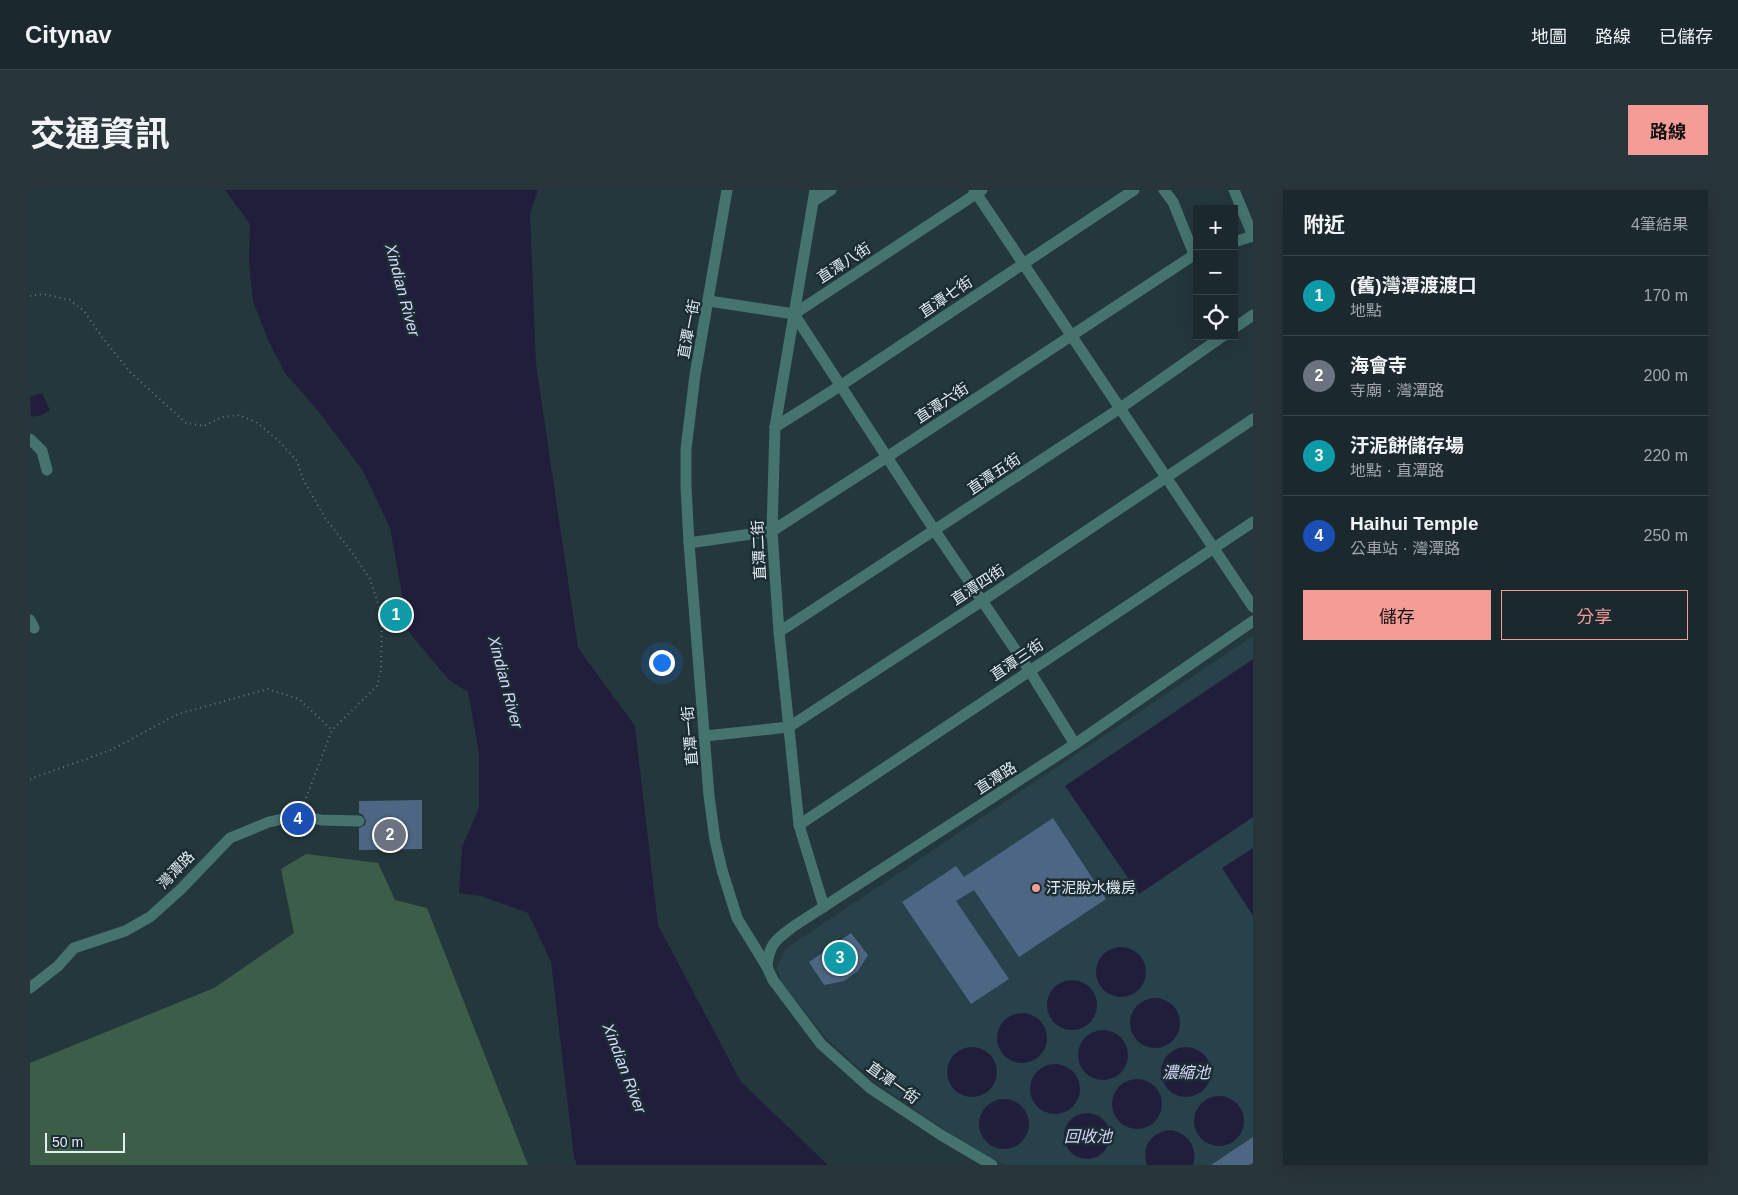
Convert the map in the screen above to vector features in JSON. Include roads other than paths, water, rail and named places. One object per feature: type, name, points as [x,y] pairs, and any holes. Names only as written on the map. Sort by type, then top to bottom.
[{"type":"street","name":"直潭一街","points":[[728,190],[695,375],[686,449],[686,486],[704,736],[715,840],[722,870],[737,918],[777,985],[821,1044],[870,1088],[942,1136],[992,1165]]},
{"type":"street","points":[[815,195],[831,190]]},
{"type":"street","name":"直潭七街","points":[[774,427],[840,386],[1134,190]]},
{"type":"street","points":[[1164,190],[1173,202],[1194,250]]},
{"type":"street","points":[[1234,190],[1253,236],[1238,241]]},
{"type":"street","points":[[978,191],[1119,409],[1253,607]]},
{"type":"street","name":"直潭八街","points":[[794,314],[978,191]]},
{"type":"street","name":"直潭二街","points":[[815,195],[774,427],[772,531],[779,632],[799,825],[824,908]]},
{"type":"street","name":"直潭六街","points":[[690,543],[772,531],[1193,254]]},
{"type":"street","points":[[709,301],[794,314],[1029,670],[1075,744]]},
{"type":"street","points":[[1238,325],[1253,315]]},
{"type":"street","name":"直潭五街","points":[[779,632],[1119,409],[1217,340]]},
{"type":"street","name":"直潭四街","points":[[704,736],[789,726],[982,601],[1253,419]]},
{"type":"street","points":[[30,439],[42,451],[46,470]]},
{"type":"street","name":"直潭三街","points":[[799,825],[1253,522]]},
{"type":"street","name":"直潭路","points":[[767,967],[768,953],[775,941],[1075,744],[1253,621]]},
{"type":"street","name":"灣潭路","points":[[30,988],[58,966],[74,948],[125,931],[150,917],[181,889],[230,838],[269,822],[300,815],[321,820],[359,821]]},
{"type":"water","name":"Xindian River","points":[[225,190],[538,190],[530,214],[536,364],[578,648],[635,726],[658,925],[741,1082],[828,1165],[577,1165],[574,1157],[551,962],[528,913],[481,896],[459,893],[462,847],[479,808],[479,753],[468,692],[449,680],[409,632],[390,528],[363,471],[319,412],[285,373],[268,340],[253,301],[249,262],[250,224]]},
{"type":"water","points":[[42,393],[50,410],[42,415],[31,417],[30,397]]},
{"type":"water","points":[[1253,659],[1253,817],[1139,894],[1065,786]]},
{"type":"water","points":[[1253,848],[1253,916],[1222,868]]},
{"type":"water","points":[[1121,947],[1131,949],[1139,954],[1144,962],[1146,972],[1144,982],[1139,990],[1131,995],[1121,997],[1111,995],[1103,990],[1098,982],[1096,972],[1098,962],[1103,954],[1111,949]]},
{"type":"water","points":[[1072,980],[1082,982],[1090,987],[1095,995],[1097,1005],[1095,1015],[1090,1023],[1082,1028],[1072,1030],[1062,1028],[1054,1023],[1049,1015],[1047,1005],[1049,995],[1054,987],[1062,982]]},
{"type":"water","name":"濃縮池","points":[[1155,998],[1165,1000],[1173,1005],[1178,1013],[1180,1023],[1178,1033],[1173,1041],[1165,1046],[1155,1048],[1145,1046],[1137,1041],[1132,1033],[1130,1023],[1132,1013],[1137,1005],[1145,1000]]},
{"type":"water","points":[[1022,1013],[1032,1015],[1040,1020],[1045,1028],[1047,1038],[1045,1048],[1040,1056],[1032,1061],[1022,1063],[1012,1061],[1004,1056],[999,1048],[997,1038],[999,1028],[1004,1020],[1012,1015]]},
{"type":"water","name":"濃縮池","points":[[1103,1030],[1113,1032],[1121,1037],[1126,1045],[1128,1055],[1126,1065],[1121,1073],[1113,1078],[1103,1080],[1093,1078],[1085,1073],[1080,1065],[1078,1055],[1080,1045],[1085,1037],[1093,1032]]},
{"type":"water","points":[[972,1047],[982,1049],[990,1054],[995,1062],[997,1072],[995,1082],[990,1090],[982,1095],[972,1097],[962,1095],[954,1090],[949,1082],[947,1072],[949,1062],[954,1054],[962,1049]]},
{"type":"water","name":"濃縮池","points":[[1186,1047],[1196,1049],[1204,1054],[1209,1062],[1211,1072],[1209,1082],[1204,1090],[1196,1095],[1186,1097],[1176,1095],[1168,1090],[1163,1082],[1161,1072],[1163,1062],[1168,1054],[1176,1049]]},
{"type":"water","points":[[1055,1064],[1065,1066],[1073,1071],[1078,1079],[1080,1089],[1078,1099],[1073,1107],[1065,1112],[1055,1114],[1045,1112],[1037,1107],[1032,1099],[1030,1089],[1032,1079],[1037,1071],[1045,1066]]},
{"type":"water","name":"濃縮池","points":[[1137,1079],[1147,1081],[1155,1086],[1160,1094],[1162,1104],[1160,1114],[1155,1122],[1147,1127],[1137,1129],[1127,1127],[1119,1122],[1114,1114],[1112,1104],[1114,1094],[1119,1086],[1127,1081]]},
{"type":"water","name":"濃縮池","points":[[1219,1096],[1229,1098],[1237,1103],[1242,1111],[1244,1121],[1242,1131],[1237,1139],[1229,1144],[1219,1146],[1209,1144],[1201,1139],[1196,1131],[1194,1121],[1196,1111],[1201,1103],[1209,1098]]},
{"type":"water","points":[[1004,1099],[1014,1101],[1022,1106],[1027,1114],[1029,1124],[1027,1134],[1022,1142],[1014,1147],[1004,1149],[994,1147],[986,1142],[981,1134],[979,1124],[981,1114],[986,1106],[994,1101]]},
{"type":"water","name":"回收池","points":[[1083,1113],[1091,1113],[1100,1117],[1106,1123],[1110,1136],[1106,1149],[1100,1155],[1091,1159],[1083,1159],[1074,1155],[1068,1149],[1064,1140],[1064,1132],[1068,1123],[1074,1117]]},
{"type":"water","points":[[1170,1130],[1182,1134],[1190,1142],[1194,1152],[1193,1165],[1147,1165],[1145,1152],[1149,1141],[1158,1134]]},
{"type":"place","name":"(舊)灣潭渡渡口","points":[[396,615]]},
{"type":"place","name":"Haihui Temple","points":[[298,819]]},
{"type":"place","name":"海會寺","points":[[390,835]]},
{"type":"place","name":"汙泥脫水機房","points":[[1036,888]]},
{"type":"place","name":"汙泥餅儲存場","points":[[840,958]]}]
